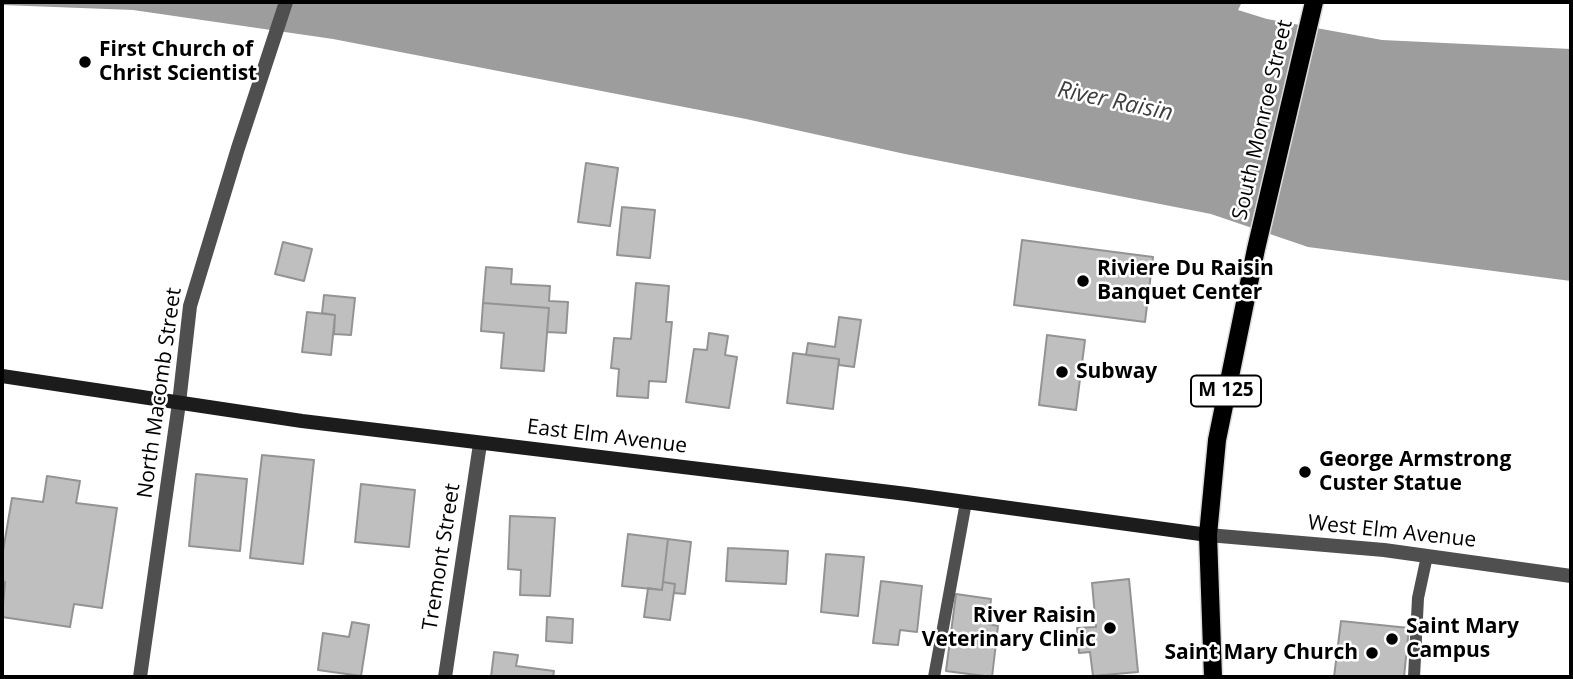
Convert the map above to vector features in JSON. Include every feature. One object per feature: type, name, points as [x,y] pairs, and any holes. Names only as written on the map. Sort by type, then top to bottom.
[{"type":"main road","name":"South Monroe Street","points":[[1208,535],[1217,440],[1256,249],[1313,3]]},
{"type":"main road","name":"East Elm Avenue","points":[[2,376],[179,403],[480,443],[966,502],[1208,535]]},
{"type":"main road","name":"M 125","points":[[1208,535],[1213,677]]},
{"type":"street","name":"North Macomb Street","points":[[140,677],[190,306],[286,2]]},
{"type":"street","name":"Tremont Street","points":[[445,677],[480,443]]},
{"type":"street","name":"West Elm Avenue","points":[[1208,535],[1384,550],[1571,576]]},
{"type":"lane","points":[[934,677],[966,502]]},
{"type":"lane","points":[[1415,677],[1418,598],[1427,556]]},
{"type":"water","name":"River Raisin","points":[[2,2],[1237,2],[1241,4],[1238,10],[1267,19],[1382,40],[1571,49],[1571,281],[1308,247],[1211,214],[905,154],[746,119],[333,39],[133,10],[2,5]]},
{"type":"building","points":[[586,163],[618,168],[610,226],[578,222]]},
{"type":"building","points":[[622,207],[655,210],[650,258],[617,255]]},
{"type":"building","name":"Riviere Du Raisin Banquet Center","points":[[1022,240],[1153,257],[1145,322],[1014,305]]},
{"type":"building","points":[[283,242],[312,249],[304,281],[275,274]]},
{"type":"building","points":[[486,267],[512,269],[511,284],[550,286],[549,301],[568,302],[566,333],[547,332],[549,308],[483,303]]},
{"type":"building","points":[[636,283],[669,286],[666,322],[672,322],[666,382],[649,381],[648,398],[617,396],[619,369],[611,368],[614,338],[631,339]]},
{"type":"building","points":[[324,295],[355,298],[351,335],[334,334],[335,315],[322,313]]},
{"type":"building","points":[[483,303],[549,308],[544,371],[501,368],[504,333],[481,331]]},
{"type":"building","points":[[307,312],[335,315],[331,355],[302,352]]},
{"type":"building","points":[[839,317],[861,320],[854,367],[839,365],[839,359],[806,355],[808,343],[835,347]]},
{"type":"building","points":[[709,333],[728,336],[725,355],[737,357],[729,408],[686,402],[694,349],[707,350]]},
{"type":"building","name":"Subway","points":[[1047,335],[1085,340],[1076,410],[1039,405]]},
{"type":"building","points":[[793,353],[839,359],[833,409],[787,403]]},
{"type":"building","points":[[262,455],[314,460],[303,564],[250,558]]},
{"type":"building","points":[[196,474],[247,479],[240,551],[189,546]]},
{"type":"building","points":[[47,476],[80,481],[76,503],[117,508],[102,608],[74,604],[70,627],[2,617],[5,582],[2,581],[2,557],[12,498],[43,502]]},
{"type":"building","points":[[361,484],[415,490],[409,547],[355,542]]},
{"type":"building","points":[[510,516],[555,518],[550,596],[520,595],[521,570],[508,569]]},
{"type":"building","points":[[628,534],[668,539],[662,590],[622,586]]},
{"type":"building","points":[[668,539],[691,542],[685,594],[674,593],[675,584],[663,582]]},
{"type":"building","points":[[728,548],[788,551],[786,584],[726,581]]},
{"type":"building","points":[[826,554],[864,557],[858,616],[821,612]]},
{"type":"building","name":"River Raisin Veterinary Clinic","points":[[1129,579],[1138,672],[1093,676],[1090,652],[1079,653],[1077,628],[1096,627],[1092,583]]},
{"type":"building","points":[[881,581],[922,586],[917,632],[900,630],[898,645],[873,643]]},
{"type":"building","points":[[663,582],[675,584],[670,620],[644,617],[648,588],[662,590]]},
{"type":"building","points":[[956,594],[991,599],[988,624],[998,626],[992,677],[946,671]]},
{"type":"building","points":[[547,617],[573,619],[572,643],[546,641]]},
{"type":"building","name":"Saint Mary Church","points":[[1341,621],[1409,628],[1404,677],[1334,677]]},
{"type":"building","points":[[352,622],[369,625],[361,676],[318,670],[323,633],[349,637]]},
{"type":"building","points":[[494,652],[518,655],[516,666],[554,671],[553,677],[491,677]]},
{"type":"place","name":"First Church of Christ Scientist","points":[[85,62]]},
{"type":"place","name":"Riviere Du Raisin Banquet Center","points":[[1083,281]]},
{"type":"place","name":"Subway","points":[[1062,372]]},
{"type":"place","name":"George Armstrong Custer Statue","points":[[1305,472]]},
{"type":"place","name":"River Raisin Veterinary Clinic","points":[[1110,628]]},
{"type":"place","name":"Saint Mary Campus","points":[[1392,639]]},
{"type":"place","name":"Saint Mary Church","points":[[1372,653]]}]
